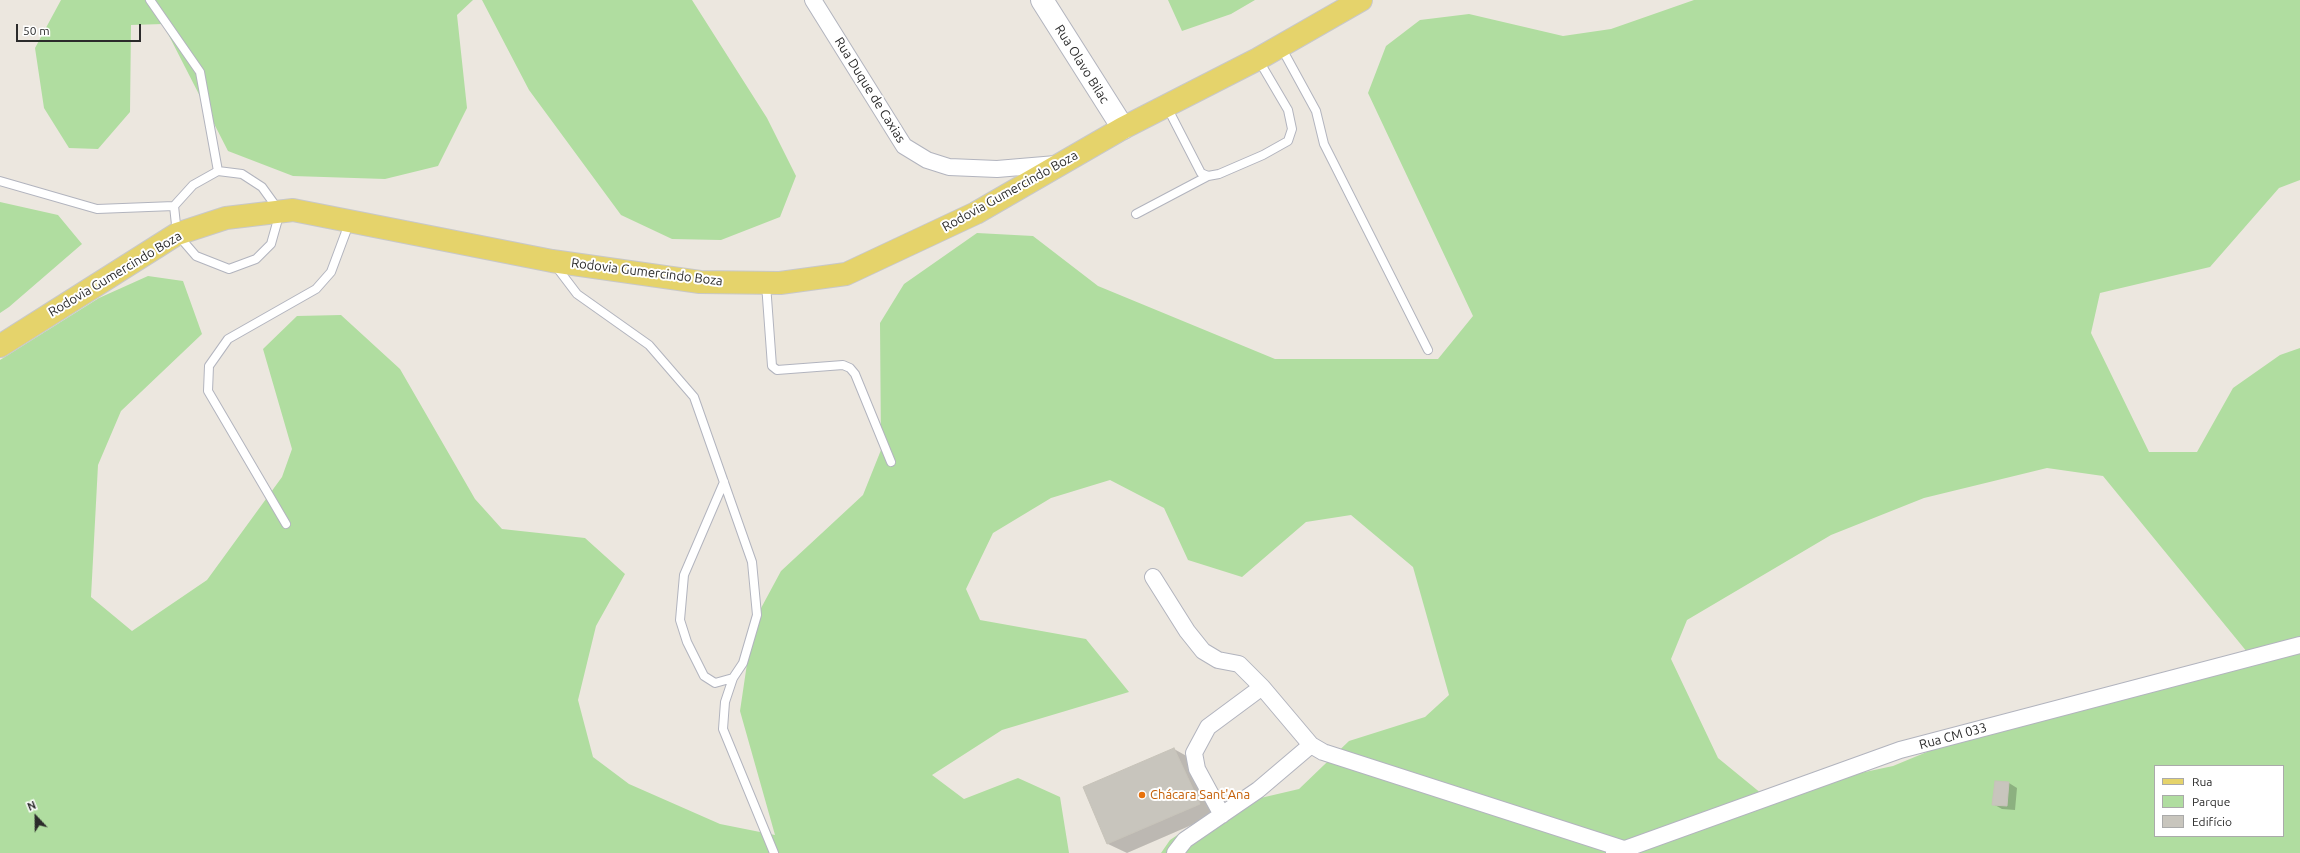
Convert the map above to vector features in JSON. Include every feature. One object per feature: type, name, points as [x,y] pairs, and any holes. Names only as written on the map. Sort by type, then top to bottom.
[{"type":"main road","name":"Rodovia Gumercindo Boza","points":[[0,346],[177,234],[226,218],[293,210],[552,261],[700,282],[780,283],[846,274],[976,213],[1123,128],[1258,59],[1280,44],[1361,0]]},
{"type":"street","name":"Rua Duque de Caxias","points":[[813,0],[904,146],[927,160],[950,167],[997,169],[1060,164]]},
{"type":"street","name":"Rua Olavo Bilac","points":[[1042,0],[1123,128]]},
{"type":"street","points":[[1153,577],[1187,631],[1203,651],[1218,660],[1239,664],[1262,687],[1311,745],[1323,752],[1619,851]]},
{"type":"street","name":"Rua CM 033","points":[[1619,851],[1900,750],[2300,645]]},
{"type":"street","points":[[1222,815],[1197,770],[1194,753],[1208,727],[1262,687]]},
{"type":"street","points":[[1175,853],[1185,840],[1258,790],[1311,745]]},
{"type":"lane","points":[[150,0],[200,72],[218,171]]},
{"type":"lane","points":[[1280,44],[1316,111],[1324,144],[1428,350]]},
{"type":"lane","points":[[1136,214],[1208,176],[1220,174],[1263,155],[1288,141],[1292,129],[1288,110],[1258,59]]},
{"type":"lane","points":[[1166,105],[1201,173],[1208,176]]},
{"type":"lane","points":[[0,181],[97,209],[174,206],[193,185],[218,171],[242,174],[262,187],[280,212],[271,244],[256,258],[229,269],[196,256],[177,234],[174,206]]},
{"type":"lane","points":[[286,524],[208,391],[209,366],[228,340],[316,290],[331,272],[350,221]]},
{"type":"lane","points":[[552,261],[577,294],[649,345],[694,397],[752,562],[757,614],[743,663],[733,678],[725,702],[723,729],[774,853]]},
{"type":"lane","points":[[766,283],[772,366],[777,370],[843,365],[850,368],[855,374],[891,462]]},
{"type":"lane","points":[[724,482],[684,575],[680,620],[687,642],[704,676],[715,683],[733,678]]},
{"type":"green space","points":[[61,0],[473,0],[457,15],[467,108],[438,166],[385,179],[293,176],[228,151],[163,24],[131,25],[130,112],[98,149],[69,148],[44,108],[35,48]]},
{"type":"green space","points":[[482,0],[692,0],[767,118],[796,176],[780,217],[721,240],[672,239],[621,215],[529,90]]},
{"type":"green space","points":[[1168,0],[1255,0],[1231,14],[1182,31]]},
{"type":"green space","points":[[1694,0],[2300,0],[2300,180],[2279,188],[2210,267],[2100,293],[2091,333],[2149,452],[2197,452],[2233,388],[2280,355],[2300,348],[2300,853],[1161,853],[1170,840],[1218,808],[1299,789],[1349,741],[1425,717],[1449,695],[1413,567],[1351,515],[1306,522],[1242,577],[1188,560],[1164,508],[1110,480],[1051,498],[993,533],[966,589],[980,620],[1086,639],[1129,692],[1002,730],[932,775],[964,799],[1018,778],[1060,797],[1069,853],[0,853],[0,360],[99,298],[148,276],[183,281],[202,334],[121,411],[98,465],[91,597],[132,631],[207,580],[282,477],[292,449],[263,349],[297,316],[341,315],[400,369],[475,499],[502,529],[585,538],[625,574],[596,626],[578,700],[593,757],[629,784],[720,824],[775,835],[740,711],[753,623],[781,571],[863,495],[881,450],[880,323],[904,284],[977,233],[1033,236],[1098,286],[1275,359],[1438,359],[1473,316],[1368,93],[1386,46],[1420,20],[1469,14],[1563,36],[1611,29]],"holes":[[[2047,468],[2103,476],[2252,658],[2026,711],[1893,766],[1762,794],[1718,758],[1671,659],[1687,620],[1831,535],[1924,498]]]},
{"type":"green space","points":[[0,202],[58,215],[82,244],[9,307],[0,313]]},
{"type":"building","name":"Chácara Sant'Ana","points":[[1174,748],[1200,804],[1107,844],[1083,787]]},
{"type":"building","points":[[1995,781],[2009,782],[2007,806],[1992,805]]},
{"type":"place","name":"Chácara Sant'Ana","points":[[1142,795]]}]
